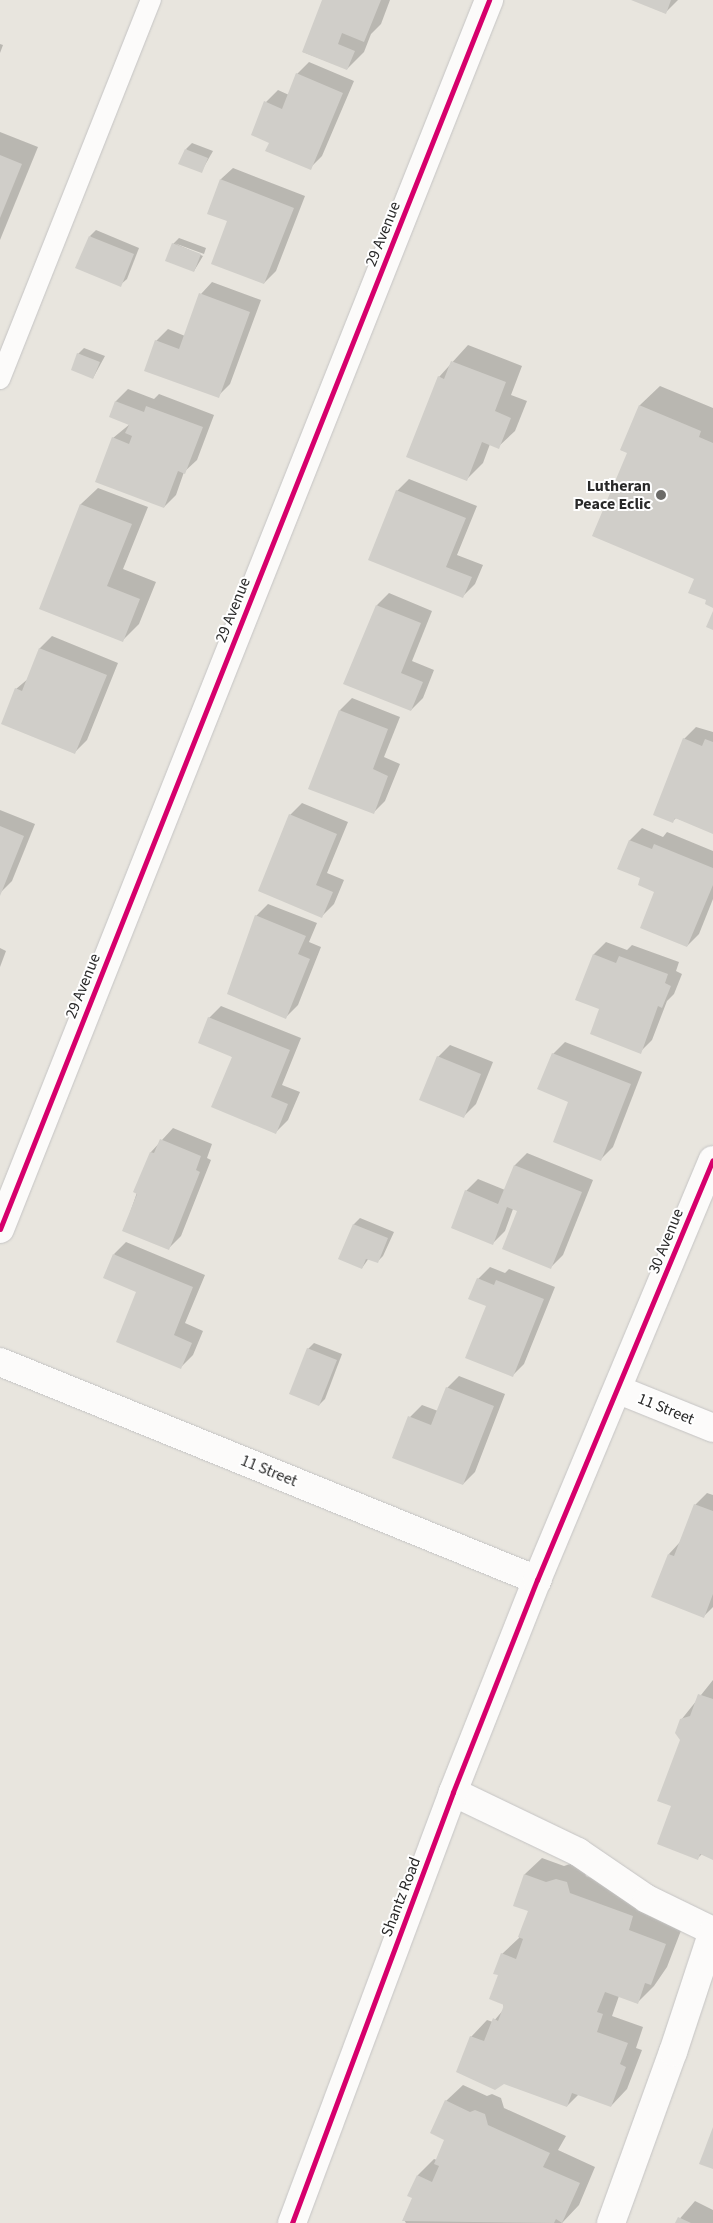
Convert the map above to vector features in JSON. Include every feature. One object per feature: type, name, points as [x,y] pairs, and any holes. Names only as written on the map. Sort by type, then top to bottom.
[{"type":"street","name":"29 Avenue","points":[[0,1229],[489,0]]},
{"type":"street","name":"30 Avenue","points":[[537,1580],[619,1390],[713,1160]]},
{"type":"street","name":"11 Street","points":[[0,1362],[537,1580]]},
{"type":"street","name":"11 Street","points":[[619,1390],[713,1428]]},
{"type":"street","name":"Shantz Road","points":[[292,2223],[453,1792],[537,1580]]},
{"type":"street","points":[[453,1792],[578,1852],[647,1900],[713,1931],[673,2052],[611,2223]]},
{"type":"lane","points":[[0,379],[151,0]]},
{"type":"building","points":[[322,0],[381,0],[364,42],[342,33],[338,44],[355,51],[347,70],[302,52]]},
{"type":"building","points":[[631,0],[671,0],[666,14]]},
{"type":"building","points":[[296,73],[343,93],[311,170],[265,151],[269,143],[251,135],[264,101],[282,109]]},
{"type":"building","points":[[185,149],[208,158],[202,173],[178,164]]},
{"type":"building","points":[[0,155],[22,164],[0,218]]},
{"type":"building","points":[[220,179],[294,208],[264,284],[211,264],[227,221],[207,214]]},
{"type":"building","points":[[89,236],[134,254],[121,287],[75,268]]},
{"type":"building","points":[[172,243],[201,254],[194,272],[165,261]]},
{"type":"building","points":[[199,293],[250,312],[219,398],[144,371],[155,340],[179,349]]},
{"type":"building","points":[[77,353],[100,362],[93,379],[71,370]]},
{"type":"building","points":[[451,361],[506,382],[495,411],[511,418],[499,449],[482,442],[467,481],[406,457],[438,376],[444,379]]},
{"type":"building","points":[[115,401],[144,412],[146,406],[203,427],[185,474],[178,471],[164,508],[95,482],[112,437],[129,444],[132,436],[125,433],[129,425],[109,417]]},
{"type":"building","name":"Lutheran Peace Eclic","points":[[639,405],[701,431],[699,437],[713,443],[713,608],[705,604],[706,600],[688,593],[694,579],[592,536],[627,453],[620,450]]},
{"type":"building","points":[[396,490],[466,518],[446,567],[472,577],[463,598],[368,560]]},
{"type":"building","points":[[80,504],[132,524],[107,586],[140,599],[123,642],[39,609]]},
{"type":"building","points":[[376,605],[421,623],[401,673],[423,682],[411,711],[343,684]]},
{"type":"building","points":[[713,611],[713,630],[706,627]]},
{"type":"building","points":[[39,648],[107,675],[75,754],[1,724],[15,688],[22,691]]},
{"type":"building","points":[[339,710],[388,729],[373,769],[388,776],[374,814],[308,789]]},
{"type":"building","points":[[683,738],[702,746],[705,739],[713,742],[713,834],[675,818],[673,823],[653,815]]},
{"type":"building","points":[[289,814],[337,834],[316,885],[333,892],[322,918],[258,891]]},
{"type":"building","points":[[0,826],[24,836],[0,896]]},
{"type":"building","points":[[629,840],[652,849],[654,844],[713,868],[713,885],[687,947],[640,928],[654,892],[638,885],[640,878],[617,869]]},
{"type":"building","points":[[255,915],[306,936],[298,954],[310,959],[286,1019],[227,994]]},
{"type":"building","points":[[593,954],[616,963],[619,956],[668,974],[665,983],[671,986],[662,1008],[658,1006],[641,1054],[590,1034],[599,1009],[575,1000]]},
{"type":"building","points":[[208,1017],[290,1050],[271,1097],[288,1104],[276,1134],[211,1107],[232,1057],[198,1043]]},
{"type":"building","points":[[552,1053],[631,1084],[601,1161],[553,1142],[568,1102],[537,1089]]},
{"type":"building","points":[[437,1056],[481,1074],[464,1118],[419,1100]]},
{"type":"building","points":[[160,1139],[201,1156],[196,1170],[200,1172],[169,1250],[122,1231],[137,1194],[133,1192],[150,1152],[154,1153]]},
{"type":"building","points":[[514,1165],[582,1192],[551,1269],[502,1249],[517,1211],[507,1207],[493,1245],[451,1228],[465,1190],[498,1204]]},
{"type":"building","points":[[353,1224],[388,1238],[378,1263],[366,1259],[362,1269],[338,1259]]},
{"type":"building","points":[[113,1254],[193,1287],[174,1335],[192,1343],[181,1369],[116,1342],[136,1292],[103,1278]]},
{"type":"building","points":[[477,1278],[494,1285],[496,1280],[544,1299],[513,1377],[465,1358],[486,1306],[468,1299]]},
{"type":"building","points":[[307,1348],[337,1360],[319,1406],[289,1394]]},
{"type":"building","points":[[446,1387],[494,1406],[463,1485],[392,1458],[408,1416],[431,1425]]},
{"type":"building","points":[[694,1504],[713,1511],[713,1594],[704,1618],[651,1597],[668,1554],[674,1556]]},
{"type":"building","points":[[698,1694],[713,1699],[713,1860],[700,1854],[698,1860],[657,1844],[671,1806],[657,1801],[680,1740],[675,1733],[680,1719],[690,1716]]},
{"type":"building","points":[[524,1874],[546,1882],[556,1879],[567,1882],[570,1893],[633,1916],[629,1930],[666,1944],[651,1985],[645,1983],[638,2004],[605,1992],[597,2012],[603,2014],[597,2032],[628,2043],[620,2064],[626,2067],[611,2107],[572,2093],[567,2107],[504,2084],[495,2090],[456,2072],[470,2036],[484,2041],[493,2018],[498,2021],[504,2005],[489,1999],[498,1975],[493,1974],[501,1953],[516,1959],[523,1939],[518,1937],[528,1911],[513,1906]]},
{"type":"building","points":[[445,2100],[470,2112],[475,2110],[485,2114],[488,2125],[550,2153],[543,2167],[580,2183],[562,2223],[556,2219],[554,2223],[402,2221],[412,2198],[407,2196],[417,2175],[432,2182],[439,2166],[434,2164],[444,2140],[430,2133]]},
{"type":"building","points":[[713,2127],[713,2169],[699,2164]]},
{"type":"building","points":[[678,2217],[691,2223],[675,2223]]},
{"type":"cycle path","points":[[0,1229],[489,0]]},
{"type":"cycle path","points":[[292,2223],[453,1792],[537,1580],[713,1160]]},
{"type":"place","name":"Lutheran Peace Eclic","points":[[661,495]]}]
